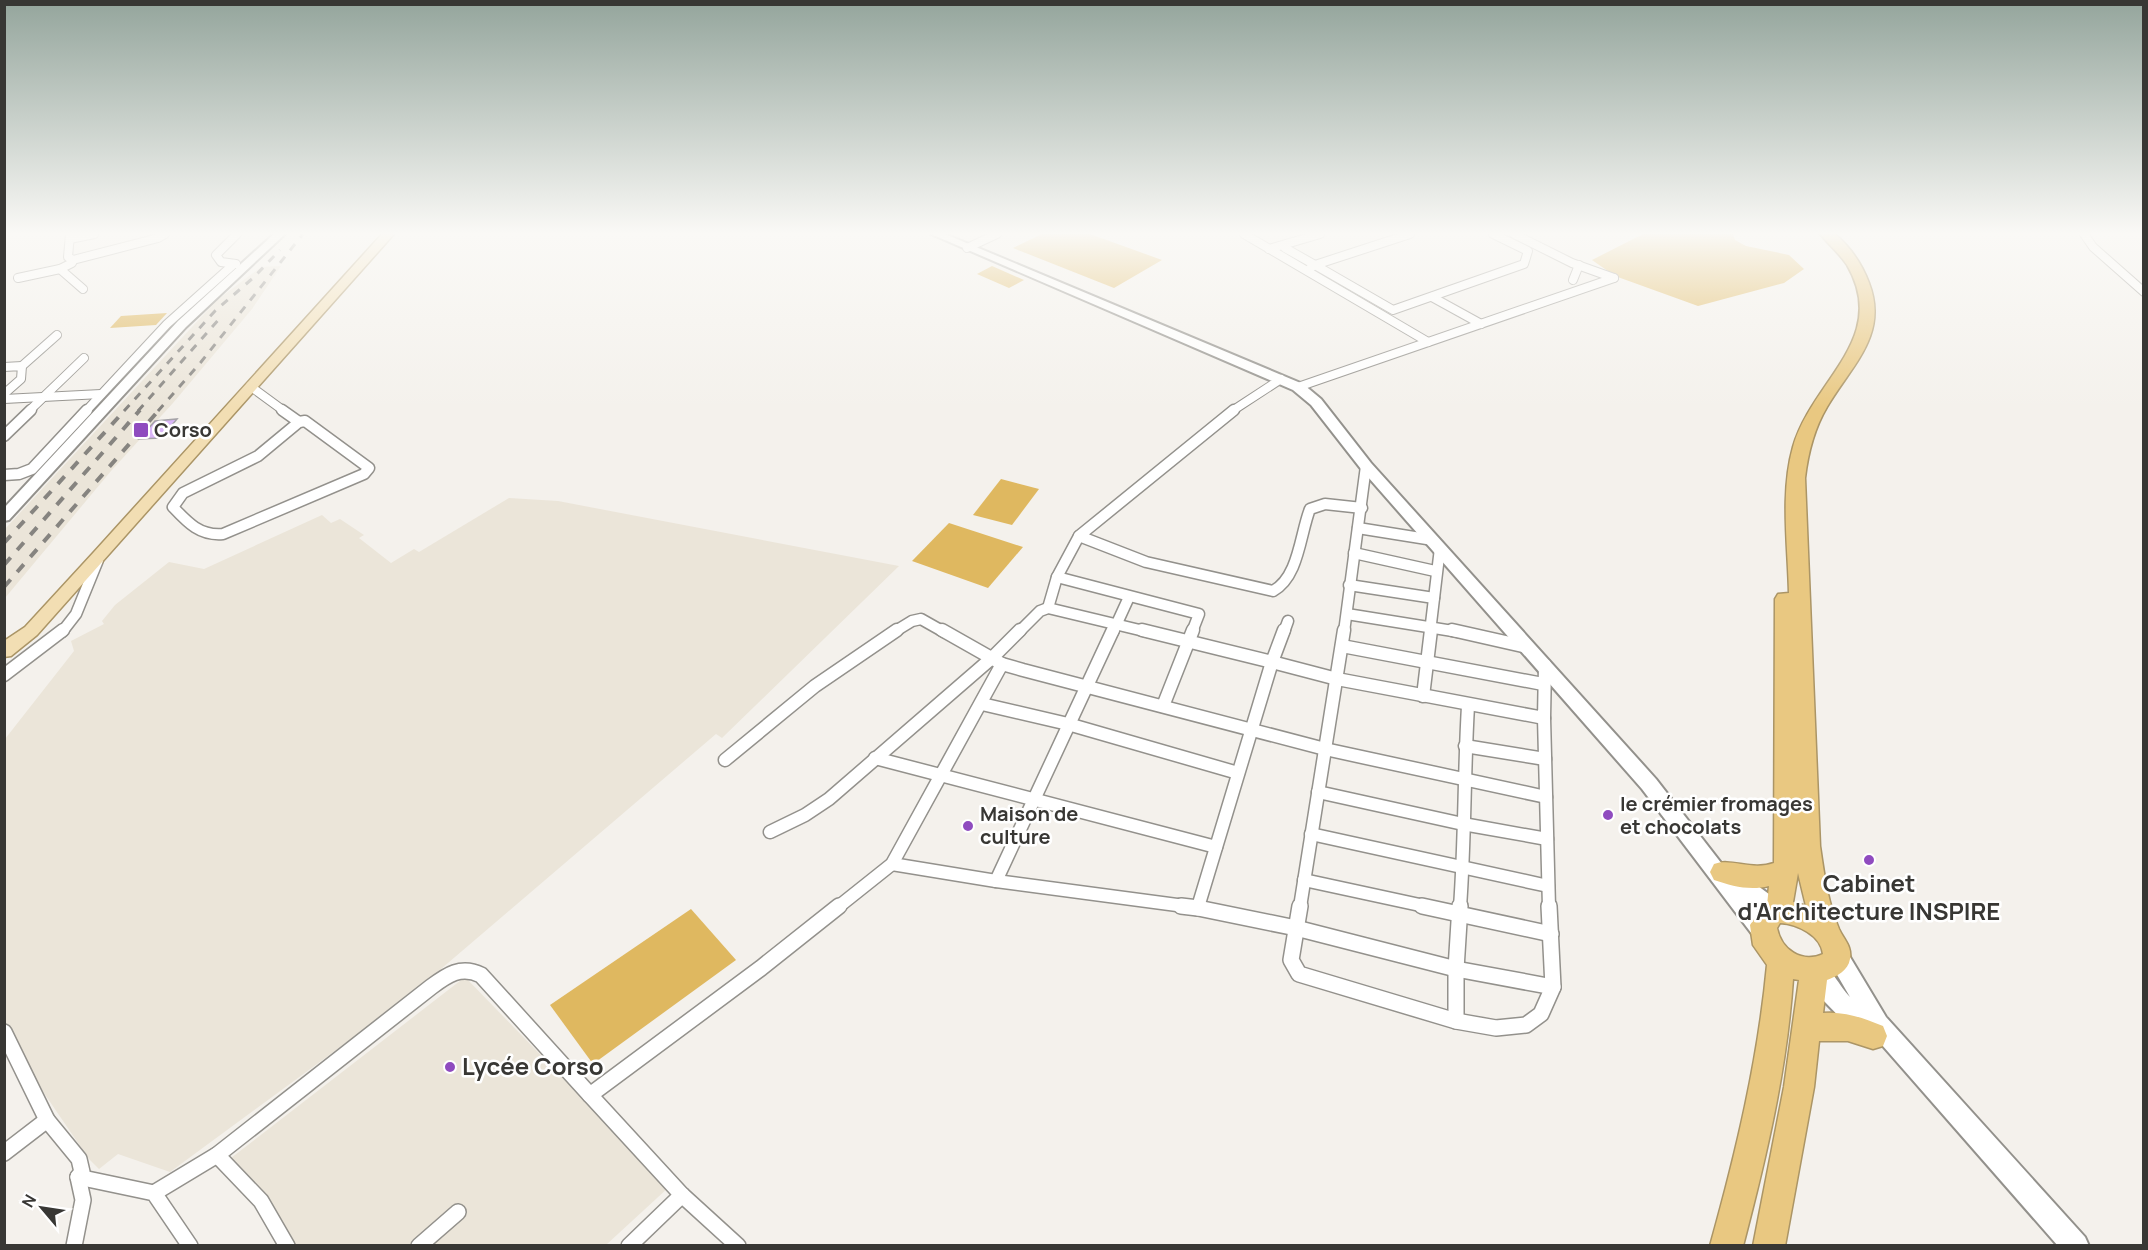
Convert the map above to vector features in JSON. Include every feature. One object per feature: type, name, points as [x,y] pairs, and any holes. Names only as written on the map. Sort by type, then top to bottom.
[{"type":"highway","points":[[1824,958],[1798,968],[1781,960],[1768,946],[1787,869],[1784,471],[1789,443],[1799,417],[1851,336],[1858,308],[1856,292]]},
{"type":"highway","points":[[1769,1245],[1799,1087],[1806,1032],[1824,958],[1807,846],[1796,478],[1800,456],[1812,420],[1863,339],[1870,319],[1867,292]]},
{"type":"highway","points":[[1718,868],[1756,879],[1775,875],[1787,869]]},
{"type":"highway","points":[[1773,919],[1792,912],[1808,918],[1824,958]]},
{"type":"highway","points":[[1726,1245],[1768,1072],[1776,1025],[1781,960]]},
{"type":"highway","points":[[1806,1032],[1822,1026],[1841,1026],[1873,1036]]},
{"type":"main road","points":[[4,517],[213,292]]},
{"type":"main road","points":[[4,651],[31,631],[335,292]]},
{"type":"main road","points":[[1073,292],[1281,379],[1298,387],[1316,402],[1366,466],[1545,665],[1649,784],[1718,868],[1773,919]]},
{"type":"main road","points":[[1824,958],[1831,993],[1873,1036],[1888,1048],[1902,1052]]},
{"type":"main road","points":[[1824,958],[1902,1052],[2076,1245]]},
{"type":"street","points":[[4,475],[19,474],[32,469],[167,324],[206,292]]},
{"type":"street","points":[[1345,292],[1428,342]]},
{"type":"street","points":[[1362,292],[1392,310]]},
{"type":"street","points":[[1383,315],[1445,292]]},
{"type":"street","points":[[1298,387],[1573,292]]},
{"type":"street","points":[[1432,297],[1481,324]]},
{"type":"street","points":[[4,367],[22,366],[57,335]]},
{"type":"street","points":[[4,436],[84,358]]},
{"type":"street","points":[[4,394],[21,379],[22,366]]},
{"type":"street","points":[[1048,608],[1057,577],[1079,536],[1240,405],[1281,379]]},
{"type":"street","points":[[250,386],[299,423]]},
{"type":"street","points":[[4,399],[119,393]]},
{"type":"street","points":[[305,421],[312,424],[369,468],[364,474],[222,535],[204,534],[173,507],[183,493],[258,456],[299,423],[305,421]]},
{"type":"street","points":[[1366,466],[1347,614],[1291,960],[1299,974],[1456,1020],[1496,1028],[1526,1025],[1540,1014],[1553,987],[1548,886],[1543,684],[1545,665]]},
{"type":"street","points":[[1079,536],[1146,562],[1273,591],[1278,590],[1287,580],[1311,509],[1325,504],[1362,508]]},
{"type":"street","points":[[1358,528],[1436,544],[1432,626],[1423,696]]},
{"type":"street","points":[[1354,553],[1436,572]]},
{"type":"street","points":[[4,675],[60,634],[76,614],[100,556]]},
{"type":"street","points":[[1057,577],[1199,614],[1163,706]]},
{"type":"street","points":[[1349,585],[1434,598]]},
{"type":"street","points":[[996,881],[1129,597]]},
{"type":"street","points":[[770,832],[818,808],[875,758],[998,661],[1032,617],[1048,608],[1337,679],[1468,706],[1544,718]]},
{"type":"street","points":[[1347,614],[1432,626],[1527,647]]},
{"type":"street","points":[[725,760],[770,720],[884,638],[916,619],[930,622],[998,661],[1087,687],[1325,749],[1463,781],[1546,797]]},
{"type":"street","points":[[1198,908],[1272,662],[1288,621]]},
{"type":"street","points":[[1342,646],[1543,684]]},
{"type":"street","points":[[590,1095],[761,968],[892,864],[982,704],[998,661]]},
{"type":"street","points":[[982,704],[1068,724],[1238,773]]},
{"type":"street","points":[[1456,1020],[1456,969],[1463,866],[1463,781],[1468,706]]},
{"type":"street","points":[[1465,746],[1545,759]]},
{"type":"street","points":[[875,758],[1034,798],[1216,848]]},
{"type":"street","points":[[1318,792],[1463,824],[1547,839]]},
{"type":"street","points":[[1311,834],[1548,886]]},
{"type":"street","points":[[892,864],[996,881],[1198,908],[1296,928],[1456,969],[1553,987]]},
{"type":"street","points":[[1304,880],[1551,934]]},
{"type":"street","points":[[78,1178],[154,1193],[217,1155],[431,987],[456,970],[474,971],[481,975],[682,1195],[738,1245]]},
{"type":"street","points":[[4,1032],[47,1120],[79,1159],[82,1172],[78,1178],[83,1200],[74,1245]]},
{"type":"street","points":[[4,1153],[47,1120]]},
{"type":"street","points":[[217,1155],[261,1201],[287,1245]]},
{"type":"street","points":[[154,1193],[190,1245]]},
{"type":"street","points":[[629,1245],[682,1195]]},
{"type":"street","points":[[419,1245],[458,1212]]},
{"type":"shaded area","points":[[227,292],[263,292],[252,309],[173,403],[111,471],[5,598],[5,529],[217,300]]},
{"type":"shaded area","points":[[1660,292],[1749,292],[1698,306]]},
{"type":"shaded area","points":[[167,313],[156,325],[110,328],[121,316]]},
{"type":"shaded area","points":[[1001,479],[1039,489],[1012,525],[973,515]]},
{"type":"shaded area","points":[[509,498],[558,501],[899,566],[722,738],[716,734],[407,998],[170,1172],[118,1154],[99,1169],[89,1159],[5,1036],[5,739],[74,651],[71,641],[104,624],[102,621],[115,605],[169,562],[204,569],[322,515],[331,523],[340,519],[364,535],[359,538],[391,563],[414,549],[419,552]]},
{"type":"shaded area","points":[[949,523],[1023,547],[988,588],[912,561]]},
{"type":"shaded area","points":[[691,909],[736,960],[593,1064],[550,1005]]},
{"type":"shaded area","name":"Lycée Corso","points":[[465,977],[669,1187],[606,1245],[292,1245],[231,1158]]},
{"type":"building","points":[[177,419],[161,438],[139,439],[155,421]]},
{"type":"railway","points":[[124,411],[215,311],[236,292]]},
{"type":"railway","points":[[158,411],[257,292]]},
{"type":"railway","points":[[138,411],[220,318]]},
{"type":"railway","points":[[4,543],[125,410]]},
{"type":"railway","points":[[4,565],[140,410]]},
{"type":"railway","points":[[4,587],[159,410]]},
{"type":"place","name":"Corso","points":[[141,430]]},
{"type":"place","name":"le crémier fromages et chocolats","points":[[1608,815]]},
{"type":"place","name":"Maison de culture","points":[[968,826]]},
{"type":"place","name":"Cabinet d'Architecture INSPIRE","points":[[1869,860]]},
{"type":"place","name":"Lycée Corso","points":[[450,1067]]}]
